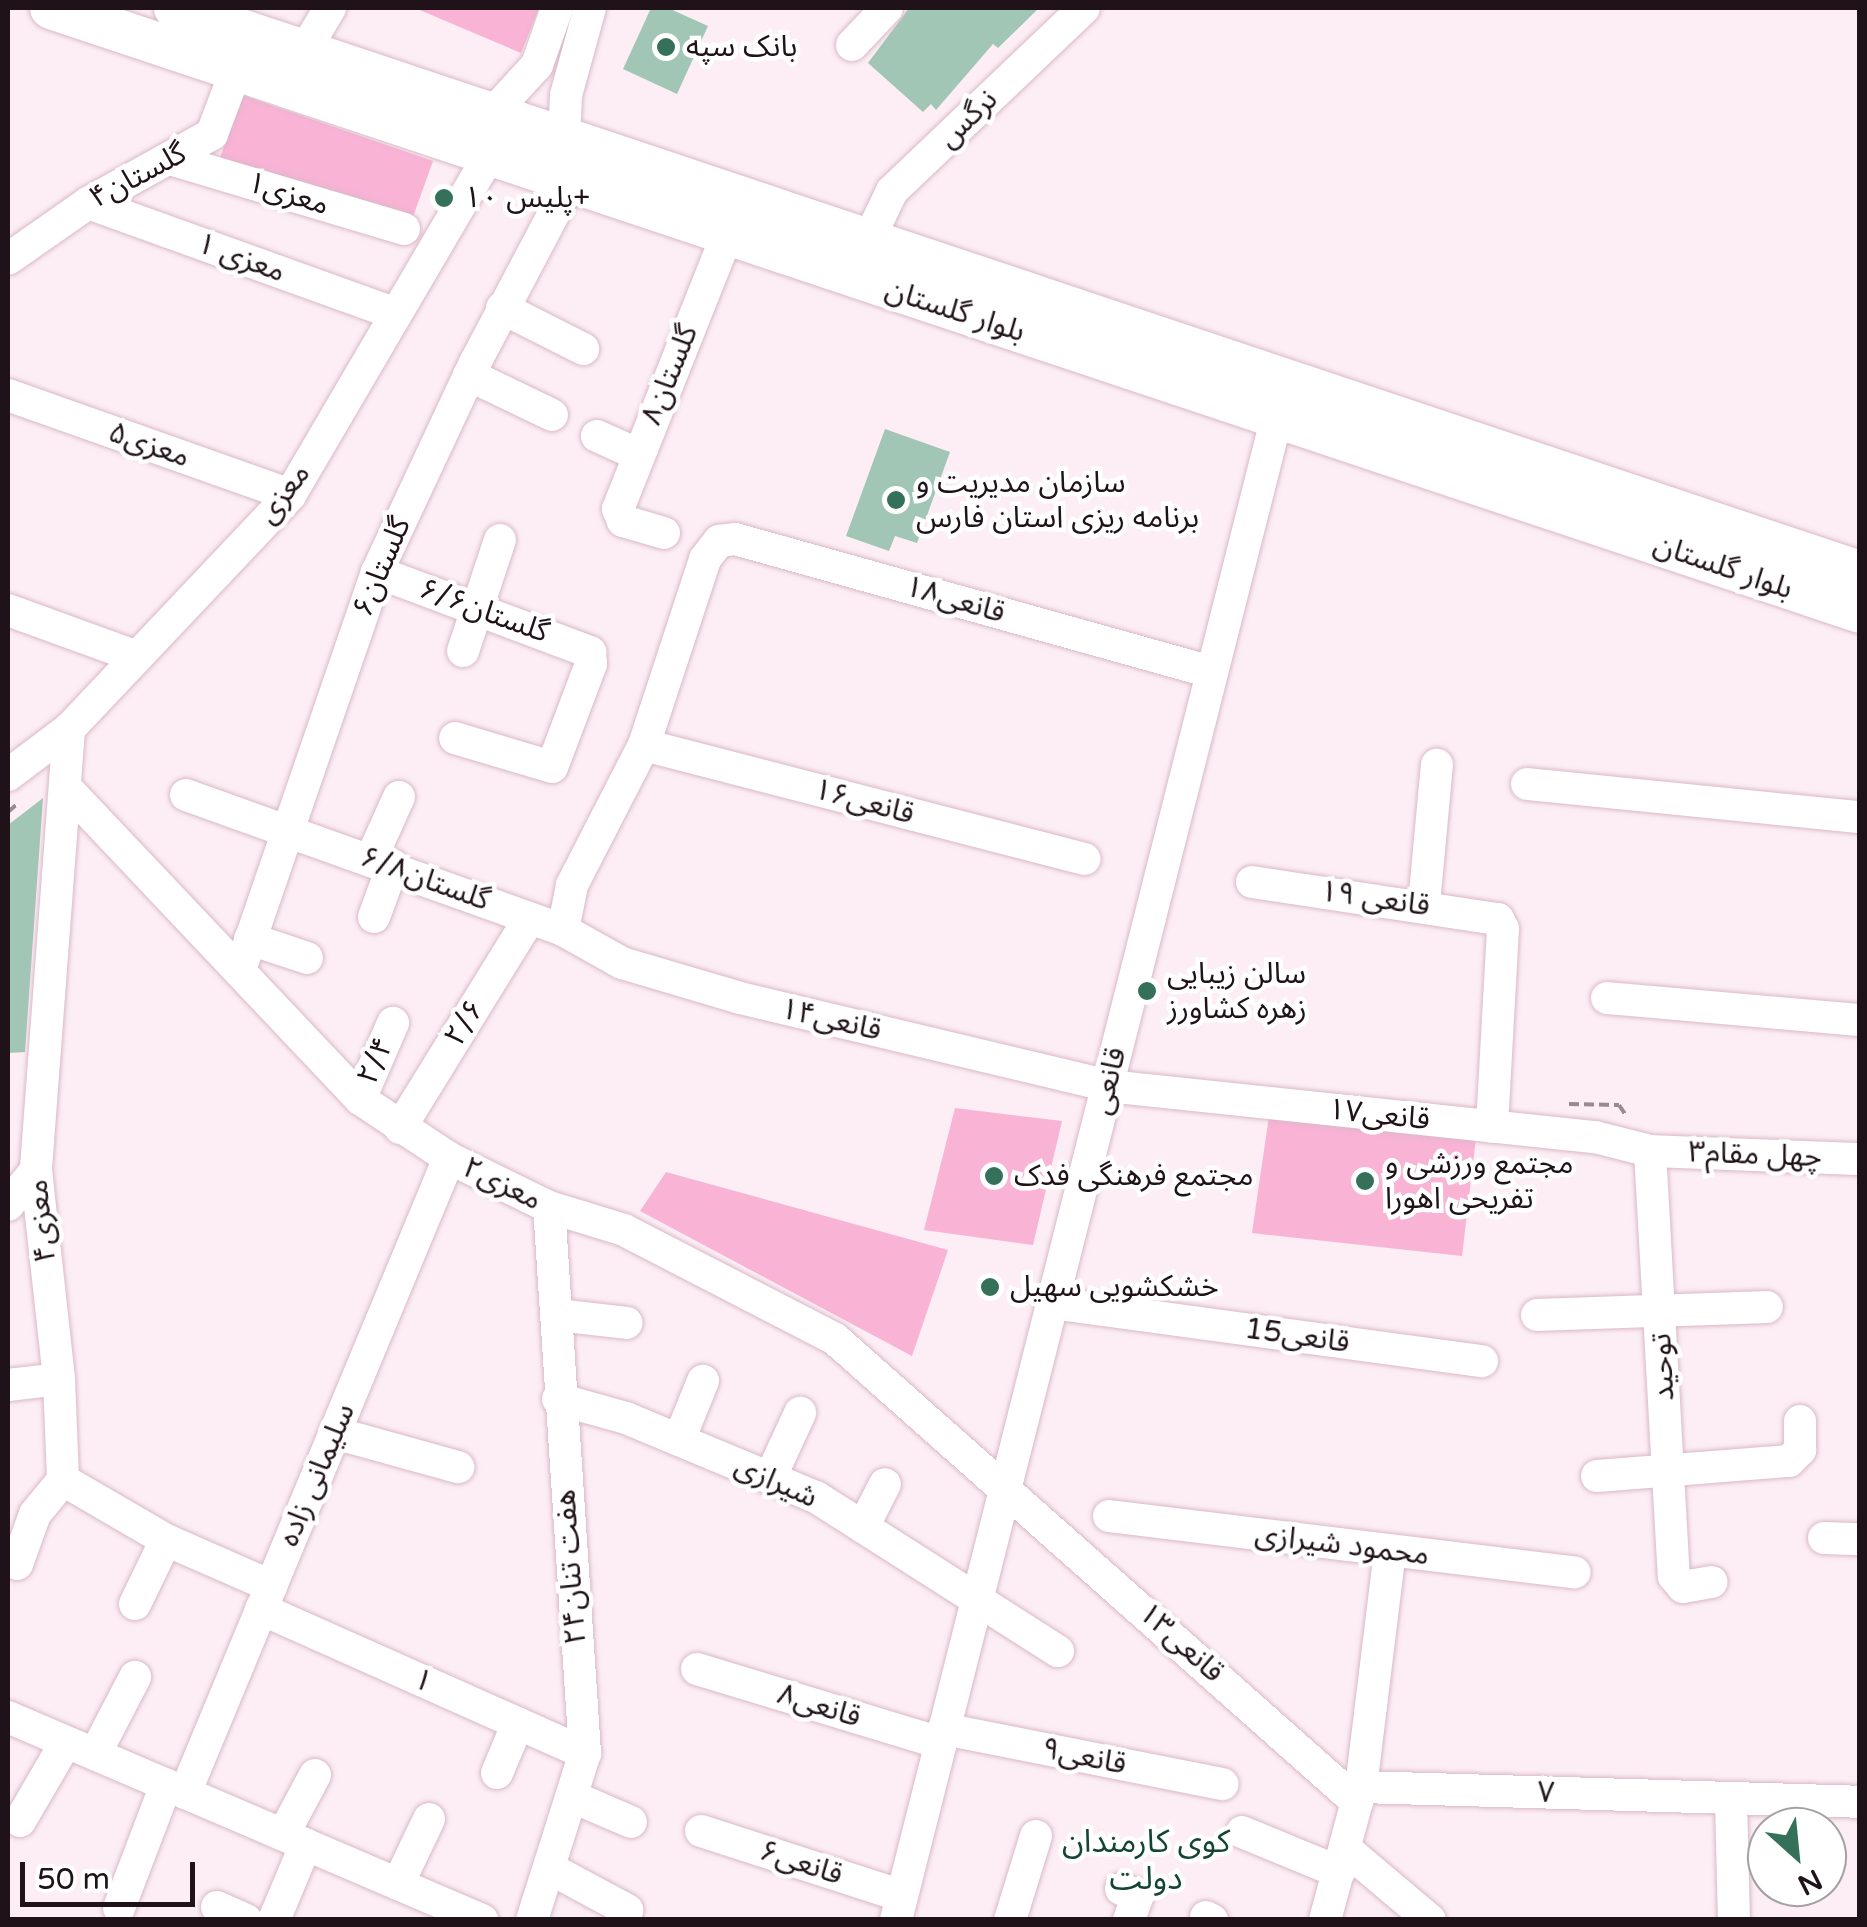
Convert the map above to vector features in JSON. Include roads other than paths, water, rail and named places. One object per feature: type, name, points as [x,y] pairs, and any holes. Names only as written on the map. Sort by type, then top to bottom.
[{"type":"main road","name":"بلوار گلستان","points":[[51,8],[236,70],[339,84],[490,135],[570,184],[1278,417],[1661,524],[1860,572]]},
{"type":"main road","name":"بلوار گلستان","points":[[175,8],[305,50],[339,84]]},
{"type":"main road","name":"بلوار گلستان","points":[[490,135],[564,140],[868,241],[1661,524],[1860,612]]},
{"type":"street","points":[[305,50],[330,8]]},
{"type":"street","points":[[564,140],[560,30],[590,8]]},
{"type":"street","points":[[852,45],[887,8]]},
{"type":"street","name":"نرگس","points":[[868,241],[892,191],[1084,8]]},
{"type":"street","name":"معزی","points":[[12,790],[290,495],[490,135],[560,30]]},
{"type":"street","name":"گلستان۴","points":[[15,243],[172,160],[212,134],[236,70]]},
{"type":"street","name":"۱معزی","points":[[172,160],[404,229]]},
{"type":"street","name":"گلستان۶","points":[[245,955],[377,572],[502,308],[570,184]]},
{"type":"street","name":"معزی ۱","points":[[88,203],[394,312]]},
{"type":"street","name":"گلستان۸","points":[[664,532],[617,515],[726,237]]},
{"type":"street","points":[[502,308],[583,349]]},
{"type":"street","points":[[469,375],[552,416]]},
{"type":"street","name":"۵معزی","points":[[8,396],[290,495]]},
{"type":"street","name":"قانعی","points":[[899,1908],[1278,417]]},
{"type":"street","points":[[597,436],[638,455]]},
{"type":"street","name":"۱۸قانعی","points":[[644,744],[705,559],[719,541],[736,539],[1212,672]]},
{"type":"street","points":[[462,651],[500,540]]},
{"type":"street","name":"۶/۶گلستان","points":[[377,572],[590,652],[552,767],[454,738]]},
{"type":"street","points":[[8,610],[137,657]]},
{"type":"street","name":"۴معزی","points":[[63,1480],[59,1379],[22,1171],[68,790],[68,729]]},
{"type":"street","points":[[563,930],[572,884],[644,744]]},
{"type":"street","name":"۱۶قانعی","points":[[644,744],[1085,859]]},
{"type":"street","points":[[1424,904],[1438,765]]},
{"type":"street","points":[[1527,784],[1860,818]]},
{"type":"street","name":"۲معزی","points":[[68,790],[245,955],[360,1099],[449,1158],[549,1207],[624,1230],[835,1339],[1006,1484]]},
{"type":"street","name":"۶/۸گلستان","points":[[186,795],[563,930]]},
{"type":"street","points":[[374,916],[382,862],[399,797]]},
{"type":"street","name":"قانعی ۱۹","points":[[1252,882],[1424,904],[1498,919],[1504,929],[1492,1127]]},
{"type":"street","name":"۲/۶","points":[[400,1128],[529,918]]},
{"type":"street","name":"۱۴قانعی","points":[[563,930],[622,963],[740,998],[1108,1086]]},
{"type":"street","points":[[245,955],[306,958]]},
{"type":"street","points":[[1607,998],[1860,1020]]},
{"type":"street","name":"۲/۴","points":[[360,1099],[393,1022]]},
{"type":"street","name":"۱۷قانعی","points":[[1108,1086],[1492,1127],[1650,1150]]},
{"type":"street","name":"چهل مقام۳","points":[[1650,1150],[1860,1159]]},
{"type":"street","name":"توحید","points":[[1650,1150],[1677,1584],[1712,1582]]},
{"type":"street","name":"سلیمانی زاده","points":[[119,1908],[266,1597],[449,1158]]},
{"type":"street","points":[[8,1205],[22,1171]]},
{"type":"street","name":"هفت تنان۲۴","points":[[532,1920],[585,1753],[558,1399],[549,1207]]},
{"type":"street","name":"15قانعی","points":[[1052,1302],[1482,1361]]},
{"type":"street","points":[[1536,1315],[1659,1306],[1766,1306]]},
{"type":"street","points":[[557,1315],[628,1323]]},
{"type":"street","points":[[8,1385],[59,1379]]},
{"type":"street","points":[[679,1440],[703,1380]]},
{"type":"street","name":"شیرازی","points":[[558,1399],[679,1440],[770,1478],[863,1526],[1058,1652]]},
{"type":"street","points":[[770,1478],[800,1413]]},
{"type":"street","points":[[1598,1476],[1789,1461],[1800,1450],[1800,1422]]},
{"type":"street","points":[[334,1433],[458,1467]]},
{"type":"street","points":[[17,1564],[35,1514],[63,1480],[266,1597]]},
{"type":"street","points":[[863,1526],[885,1484]]},
{"type":"street","name":"۱۳قانعی","points":[[1006,1484],[1359,1795]]},
{"type":"street","name":"محمود شیرازی","points":[[1109,1516],[1575,1572]]},
{"type":"street","points":[[1824,1538],[1860,1539]]},
{"type":"street","points":[[135,1604],[166,1540]]},
{"type":"street","points":[[1325,1920],[1359,1795],[1390,1552]]},
{"type":"street","name":"۱","points":[[266,1597],[585,1753]]},
{"type":"street","name":"۸قانعی","points":[[697,1669],[942,1736]]},
{"type":"street","points":[[20,1821],[135,1677]]},
{"type":"street","points":[[8,1717],[294,1840],[407,1898],[482,1920]]},
{"type":"street","points":[[497,1773],[518,1723]]},
{"type":"street","name":"۹قانعی","points":[[942,1736],[1224,1784]]},
{"type":"street","points":[[274,1920],[315,1775]]},
{"type":"street","name":"۷","points":[[1359,1795],[1860,1802]]},
{"type":"street","points":[[573,1797],[631,1822]]},
{"type":"street","points":[[1731,1800],[1734,1920]]},
{"type":"street","points":[[407,1898],[429,1819]]},
{"type":"street","name":"۶قانعی","points":[[701,1831],[899,1908]]},
{"type":"street","points":[[1242,1832],[1344,1861],[1430,1920]]},
{"type":"street","points":[[1010,1920],[1036,1836]]},
{"type":"street","points":[[549,1868],[626,1910]]},
{"type":"place","name":"بانک سپه","points":[[666,47]]},
{"type":"place","name":"پلیس ۱۰+","points":[[444,198]]},
{"type":"place","name":"سازمان مدیریت و برنامه ریزی استان فارس","points":[[896,500]]},
{"type":"place","name":"سالن زیبایی زهره کشاورز","points":[[1147,991]]},
{"type":"place","name":"مجتمع فرهنگی فدک","points":[[994,1176]]},
{"type":"place","name":"مجتمع ورزشی و تفریحی اهورا","points":[[1365,1181]]},
{"type":"place","name":"خشکشویی سهیل","points":[[990,1287]]},
{"type":"district","name":"کوی کارمندان دولت","points":[[1146,1862]]}]
